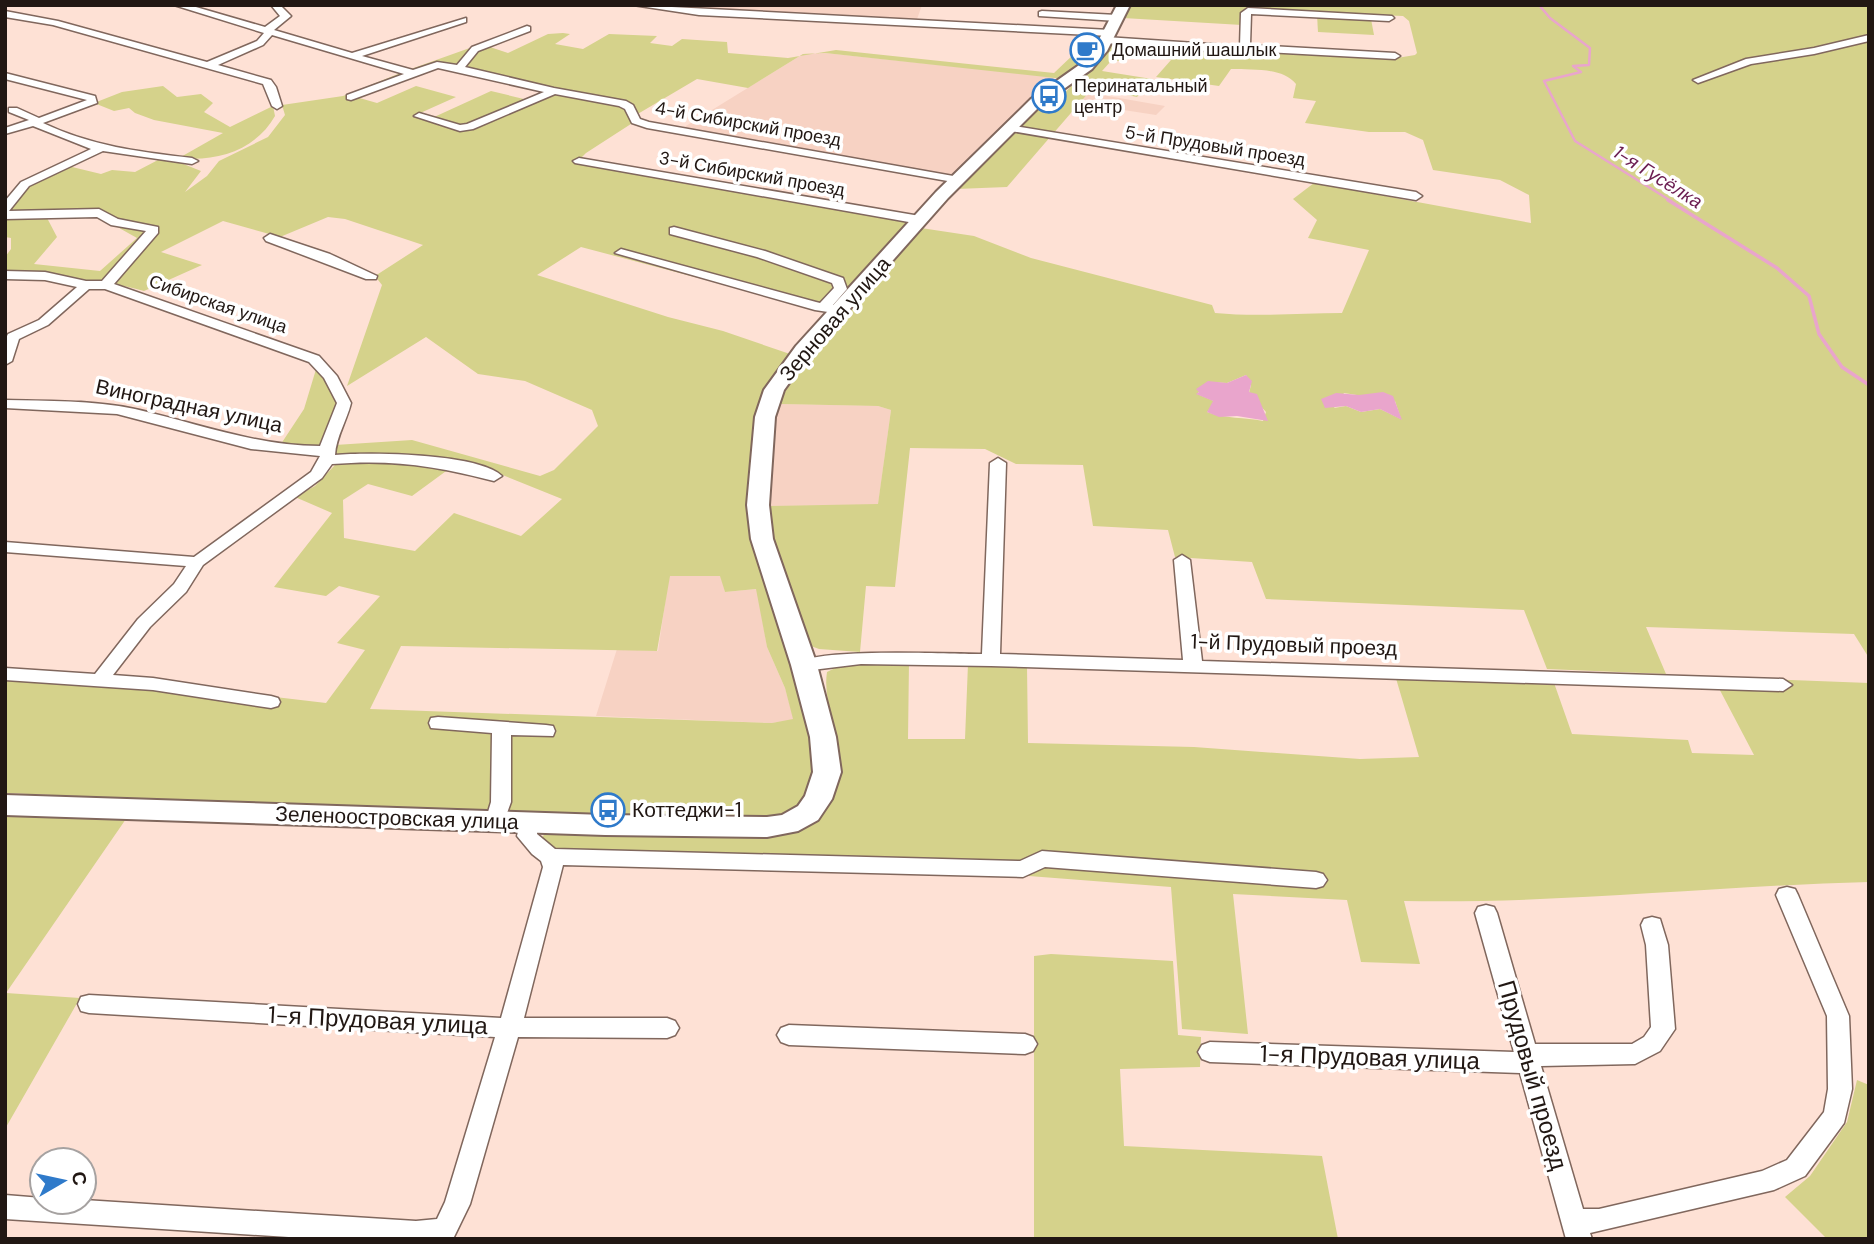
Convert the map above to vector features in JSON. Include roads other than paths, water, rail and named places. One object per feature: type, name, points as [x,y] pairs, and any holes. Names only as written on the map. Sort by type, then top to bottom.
[{"type":"street","points":[[178,5],[268,29],[411,73]]},
{"type":"street","points":[[268,29],[286,16],[275,5]]},
{"type":"street","points":[[638,5],[699,12],[1108,36],[1219,49],[1395,56]]},
{"type":"street","points":[[925,24],[929,12]]},
{"type":"street","points":[[1042,13],[1121,12]]},
{"type":"street","name":"Зерновая улица","points":[[788,824],[808,813],[818,799],[827,772],[823,737],[804,665],[762,539],[758,505],[765,417],[774,390],[832,309],[1009,128],[1045,95],[1087,66],[1121,12]]},
{"type":"street","points":[[1245,48],[1246,13],[1389,18]]},
{"type":"street","points":[[5,14],[64,23],[131,45],[211,64],[267,82],[277,106]]},
{"type":"street","points":[[354,55],[463,20]]},
{"type":"street","points":[[211,64],[260,43],[269,33],[268,29]]},
{"type":"street","points":[[458,68],[475,49],[527,29]]},
{"type":"street","points":[[1699,80],[1749,61],[1814,51],[1869,38]]},
{"type":"street","name":"4-й Сибирский проезд","points":[[351,97],[437,65],[622,103],[629,107],[636,121],[647,125],[959,180]]},
{"type":"street","points":[[5,76],[91,98],[93,101],[35,123],[5,131]]},
{"type":"street","points":[[419,116],[460,128],[478,125],[554,91]]},
{"type":"street","points":[[13,110],[36,118],[35,123]]},
{"type":"street","points":[[35,123],[98,150],[192,161]]},
{"type":"street","name":"5-й Прудовый проезд","points":[[1009,128],[1416,196]]},
{"type":"street","points":[[5,209],[25,184],[98,150]]},
{"type":"street","name":"3-й Сибирский проезд","points":[[579,161],[920,220]]},
{"type":"street","points":[[5,215],[99,213],[116,222],[154,230],[106,285]]},
{"type":"street","points":[[621,253],[832,309],[841,289],[838,281],[761,254],[674,232]]},
{"type":"street","points":[[270,238],[371,276]]},
{"type":"street","name":"Сибирская улица","points":[[5,275],[45,276],[86,285],[106,285],[314,359],[330,376],[344,403],[327,456]]},
{"type":"street","points":[[5,361],[9,337],[25,334],[61,310],[86,285]]},
{"type":"street","name":"Виноградная улица","points":[[5,404],[88,407],[130,412],[261,448],[327,456],[424,457],[494,476]]},
{"type":"street","points":[[99,681],[144,623],[180,588],[197,562],[264,512],[307,485],[327,456]]},
{"type":"street","points":[[991,660],[998,463]]},
{"type":"street","points":[[5,547],[197,562]]},
{"type":"street","points":[[1182,560],[1194,665]]},
{"type":"street","name":"1-й Прудовый проезд","points":[[804,665],[861,658],[991,660],[1783,685]]},
{"type":"street","points":[[5,674],[153,684],[271,702]]},
{"type":"street","points":[[438,723],[546,731]]},
{"type":"street","points":[[495,822],[501,802],[502,728]]},
{"type":"street","name":"Зеленоостровская улица","points":[[5,805],[633,826],[767,827],[788,824]]},
{"type":"street","points":[[528,823],[527,836],[551,857],[1023,869],[1042,859],[1316,880]]},
{"type":"street","points":[[5,1207],[442,1234],[457,1204],[510,1026],[553,867],[551,857]]},
{"type":"street","points":[[1576,1230],[1599,1221],[1765,1182],[1796,1168],[1835,1116],[1840,1089],[1838,1016],[1787,895]]},
{"type":"street","name":"Прудовый проезд","points":[[1486,913],[1576,1230]]},
{"type":"street","name":"1-я Прудовая улица","points":[[1210,1052],[1529,1058],[1635,1054],[1651,1044],[1662,1029],[1657,945],[1652,925]]},
{"type":"street","name":"1-я Прудовая улица","points":[[89,1004],[510,1026],[667,1028]]},
{"type":"street","points":[[789,1035],[1025,1044]]},
{"type":"waterway","name":"1-я Гусёлка","points":[[1539,5],[1550,18],[1590,48],[1589,65],[1573,66],[1581,72],[1544,81],[1575,141],[1671,201]]},
{"type":"waterway","name":"1-я Гусёлка","points":[[1668,200],[1777,268],[1809,296],[1819,334],[1842,367],[1869,385]]},
{"type":"place","name":"Домашний шашлык","points":[[1087,50]]},
{"type":"place","name":"Перинатальный центр","points":[[1049,96]]},
{"type":"place","name":"Коттеджи-1","points":[[608,810]]}]
